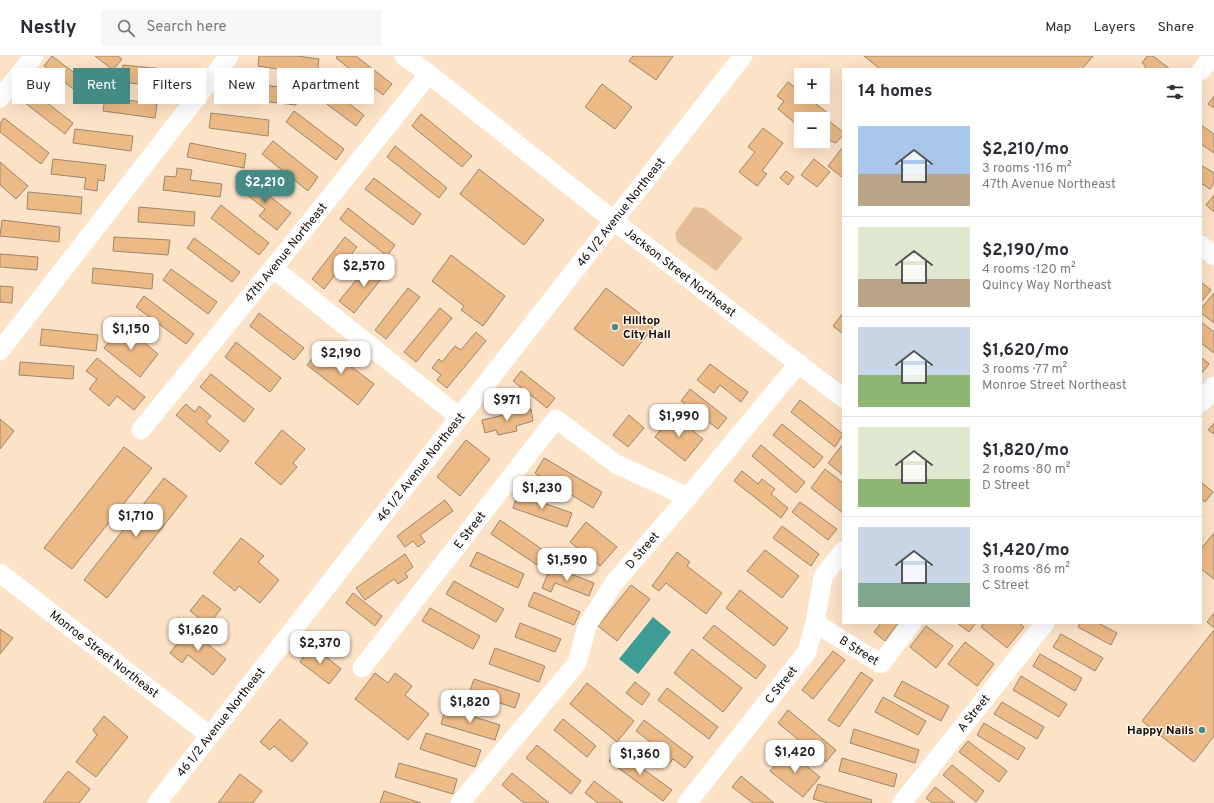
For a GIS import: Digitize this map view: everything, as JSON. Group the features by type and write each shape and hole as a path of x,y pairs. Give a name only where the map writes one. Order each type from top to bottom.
{"street":[{"path":"0,98 34,56"},
{"path":"0,351 229,56"},
{"name":"Jackson Street Northeast","path":"404,56 842,397"},
{"name":"46 1/2 Avenue Northeast","path":"157,803 743,56"},
{"path":"1202,70 1212,56"},
{"name":"47th Avenue Northeast","path":"141,430 429,74"},
{"path":"1202,246 1214,256"},
{"path":"273,268 459,417"},
{"name":"D Street","path":"460,803 577,663 587,626 614,583 688,497 799,363"},
{"path":"1202,402 1214,386"},
{"name":"E Street","path":"362,668 556,419 616,464 688,497"},
{"name":"C Street","path":"687,803 807,652 815,623 823,577 842,552"},
{"name":"Monroe Street Northeast","path":"0,573 209,735"},
{"name":"B Street","path":"815,623 881,664 911,624"},
{"name":"A Street","path":"902,803 1044,624"}],"shaded area":[{"path":"694,207 704,208 743,238 716,271 677,242 675,233"}],"water":[{"path":"653,617 671,632 638,674 619,659"}],"building":[{"path":"52,56 73,72 73,89 65,82 65,68 47,68 44,66"},
{"path":"95,56 118,56 122,59 115,68 110,68"},
{"path":"259,56 297,56 319,59 318,68 277,69 258,66"},
{"path":"337,56 356,56 371,68 349,68 336,58"},
{"path":"633,56 673,56 656,80 629,61"},
{"path":"864,56 1093,56 1083,68 879,68"},
{"path":"1147,56 1153,56 1169,68 1145,68 1146,66 1142,63"},
{"path":"123,65 153,68 138,68 138,84 130,83 130,68 123,68"},
{"path":"374,70 392,84 383,95 374,88"},
{"path":"788,82 794,87 794,104 816,104 826,112 794,112 794,122 778,109 784,101 777,96"},
{"path":"602,84 632,107 615,129 585,107"},
{"path":"269,86 277,87 277,103 269,102"},
{"path":"1214,96 1214,108 1208,104"},
{"path":"130,100 138,101 138,104 157,104 155,118 103,111 104,104 130,104"},
{"path":"26,104 49,104 73,123 65,134"},
{"path":"327,104 349,104 364,115 356,126"},
{"path":"294,111 344,149 336,160 286,122"},
{"path":"211,113 269,120 268,136 209,128"},
{"path":"421,114 472,156 462,167 412,126"},
{"path":"4,118 49,153 41,164 0,132 0,123"},
{"path":"830,122 842,131 842,136 836,143 830,141"},
{"path":"1202,126 1214,134 1214,153 1202,145"},
{"path":"763,128 783,143 762,171 767,174 757,186 739,172 755,152 748,147"},
{"path":"75,129 133,136 131,151 73,143"},
{"path":"273,141 318,177 308,191 262,154"},
{"path":"190,143 246,154 244,168 187,157"},
{"path":"395,146 447,188 439,198 387,157"},
{"path":"842,148 842,177 828,166"},
{"path":"53,159 106,165 104,181 98,180 97,191 84,189 86,178 51,174"},
{"path":"814,159 830,172 817,187 801,175"},
{"path":"0,162 28,186 16,199 0,185"},
{"path":"1202,166 1214,173 1214,183 1210,189 1202,184"},
{"path":"177,168 192,170 190,180 222,184 220,197 163,190 165,176 176,177"},
{"path":"479,169 544,220 524,245 460,194"},
{"path":"786,171 794,177 788,185 780,178"},
{"path":"244,176 291,213 277,230 259,216 265,209 236,186"},
{"path":"374,178 421,214 413,225 365,189"},
{"path":"28,192 82,197 81,214 27,209"},
{"path":"1214,195 1214,212 1206,205"},
{"path":"221,205 269,243 259,255 211,218"},
{"path":"139,207 195,212 194,226 138,222"},
{"path":"348,208 395,245 387,256 340,219"},
{"path":"2,220 60,227 59,242 0,236"},
{"path":"114,237 170,240 168,255 113,251"},
{"path":"345,237 357,247 324,289 312,279"},
{"path":"194,238 240,272 232,282 187,248"},
{"path":"0,254 38,257 37,270 0,267"},
{"path":"451,255 505,296 483,326 461,310 464,306 432,281"},
{"path":"380,260 390,268 354,313 339,301 357,279 362,283"},
{"path":"93,268 153,274 152,289 92,283"},
{"path":"171,269 217,302 208,314 163,280"},
{"path":"1202,283 1211,290 1202,301"},
{"path":"0,286 13,287 12,303 0,302"},
{"path":"408,288 420,297 386,339 375,330"},
{"name":"Hilltop City Hall","path":"606,288 655,325 623,366 574,329"},
{"path":"1214,293 1214,323 1202,314 1202,308"},
{"path":"144,296 194,334 186,344 136,307"},
{"path":"440,308 452,318 416,362 404,352"},
{"path":"259,313 304,348 294,360 250,326"},
{"path":"842,314 842,333 833,326"},
{"path":"1202,323 1214,332 1214,353 1202,344"},
{"path":"123,325 158,354 140,377 104,348"},
{"path":"42,329 98,335 96,351 40,345"},
{"path":"476,332 486,341 447,388 437,380 441,375 432,368 439,359 442,362 455,346 461,350"},
{"path":"236,342 281,378 270,392 225,357"},
{"path":"323,345 374,384 358,405 307,365"},
{"path":"97,358 145,397 134,410 117,396 109,406 89,389 97,379 86,371"},
{"path":"1202,358 1209,364 1202,373"},
{"path":"20,362 74,366 73,379 19,375"},
{"path":"710,364 748,392 741,402 720,385 714,393 697,380"},
{"path":"521,371 555,398 547,408 513,381"},
{"path":"211,374 254,409 244,422 200,387"},
{"path":"690,389 727,418 718,429 681,401"},
{"path":"800,400 842,433 835,447 791,412"},
{"path":"186,404 195,412 199,406 211,416 206,422 229,441 220,452 176,415"},
{"path":"531,409 533,421 516,426 517,431 498,435 496,430 485,433 482,420"},
{"path":"673,414 703,439 685,461 655,437"},
{"path":"629,415 644,428 628,447 613,435"},
{"path":"0,419 14,431 0,449"},
{"path":"1214,423 1214,434 1208,430"},
{"path":"782,424 823,457 814,468 773,435"},
{"path":"282,430 305,449 293,463 297,467 281,485 255,463"},
{"path":"466,440 490,459 460,496 437,477"},
{"path":"761,445 805,482 796,493 752,456"},
{"path":"842,445 842,474 828,463"},
{"path":"124,447 152,468 72,569 44,548"},
{"path":"544,458 602,492 593,508 535,473"},
{"path":"825,469 842,482 842,512 811,488"},
{"path":"742,471 758,484 762,479 775,489 771,494 788,508 781,518 734,481"},
{"path":"164,478 187,496 107,598 84,580"},
{"path":"1202,483 1213,492 1205,502 1202,500"},
{"path":"518,494 572,513 567,527 513,508"},
{"path":"445,500 453,511 420,535 425,542 418,547 413,541 405,547 397,536"},
{"path":"800,502 837,529 828,540 792,512"},
{"path":"500,520 546,552 537,565 491,534"},
{"path":"586,522 617,547 600,566 570,542"},
{"path":"782,526 819,554 811,566 773,538"},
{"path":"1214,533 1214,579 1202,570 1202,548"},
{"path":"241,538 264,556 258,562 279,580 260,603 239,586 235,591 213,573"},
{"path":"765,550 799,576 782,598 747,571"},
{"path":"477,552 524,574 518,588 470,566"},
{"path":"677,552 690,562 687,566 722,593 706,614 666,583 659,591 652,586"},
{"path":"405,554 413,567 405,573 408,577 398,584 394,579 365,600 356,588"},
{"path":"551,566 594,583 589,596 555,583 551,592 542,588"},
{"path":"454,581 504,609 496,622 446,594"},
{"path":"631,585 650,599 617,641 598,626"},
{"path":"740,590 788,628 774,646 726,608"},
{"path":"534,592 580,612 574,625 528,606"},
{"path":"353,593 382,616 375,626 346,603"},
{"path":"203,595 221,609 208,625 190,611"},
{"path":"430,608 480,636 473,649 422,621"},
{"path":"1214,613 1214,628 1207,622"},
{"path":"520,623 561,639 555,652 515,637"},
{"path":"880,624 897,624 885,641 874,632"},
{"path":"958,624 975,624 969,632"},
{"path":"983,624 1020,624 1024,627 1007,648 981,627"},
{"path":"1080,624 1100,624 1117,633 1111,645 1078,627"},
{"path":"714,625 766,666 756,679 703,638"},
{"path":"926,626 953,646 936,668 910,647"},
{"path":"0,629 13,638 0,654"},
{"path":"189,629 226,659 213,675 188,655 182,663 170,653"},
{"path":"1214,630 1214,736 1194,762 1142,721"},
{"path":"1061,634 1103,658 1095,671 1053,647"},
{"path":"965,642 994,664 977,686 948,664"},
{"path":"312,645 341,669 329,684 300,662"},
{"path":"495,648 545,666 539,682 489,664"},
{"path":"692,649 742,688 723,712 674,673"},
{"path":"833,651 845,660 813,699 802,690"},
{"path":"1040,654 1082,678 1075,691 1033,666"},
{"path":"861,672 873,680 839,727 828,720"},
{"path":"375,673 388,683 395,673 412,686 405,695 429,714 408,740 355,699"},
{"path":"1021,676 1067,704 1059,717 1013,690"},
{"path":"474,679 520,694 515,708 469,693"},
{"path":"902,681 949,706 941,721 894,696"},
{"path":"635,682 650,694 642,705 626,693"},
{"path":"587,683 634,721 617,742 570,704"},
{"path":"667,688 718,727 709,739 658,700"},
{"path":"883,697 926,721 918,735 875,712"},
{"path":"1002,702 1044,727 1037,739 994,714"},
{"path":"446,708 500,725 495,740 441,724"},
{"path":"788,710 836,750 826,762 778,723"},
{"path":"104,716 128,737 96,777 76,762 97,735 93,730"},
{"path":"280,719 308,743 292,762 274,746 270,750 260,742"},
{"path":"563,719 596,746 587,757 554,730"},
{"path":"644,720 693,757 685,768 673,759 667,766 660,760 665,753 636,731"},
{"path":"984,723 1025,748 1018,760 977,735"},
{"path":"854,729 919,750 915,763 850,743"},
{"path":"426,733 481,750 475,767 420,749"},
{"path":"968,741 1007,771 999,782 959,752"},
{"path":"537,745 581,781 571,794 526,758"},
{"path":"617,750 672,790 663,801 609,761"},
{"path":"787,750 820,777 803,797 770,771"},
{"path":"842,758 897,774 894,787 839,771"},
{"path":"399,763 457,779 453,794 395,777"},
{"path":"952,765 984,791 976,802 943,775"},
{"path":"68,771 90,789 79,803 43,803"},
{"path":"512,773 549,803 524,803 502,785"},
{"path":"240,774 262,791 253,803 218,803"},
{"path":"741,776 774,803 753,803 732,787"},
{"path":"594,781 623,803 598,803 585,793"},
{"path":"818,784 872,800 871,803 828,803 813,799"},
{"path":"935,787 955,803 932,803 926,798"},
{"path":"384,791 421,803 380,803"}],"place":[{"name":"Hilltop City Hall","path":"615,327"},
{"name":"Happy Nails","path":"1202,730"}]}
